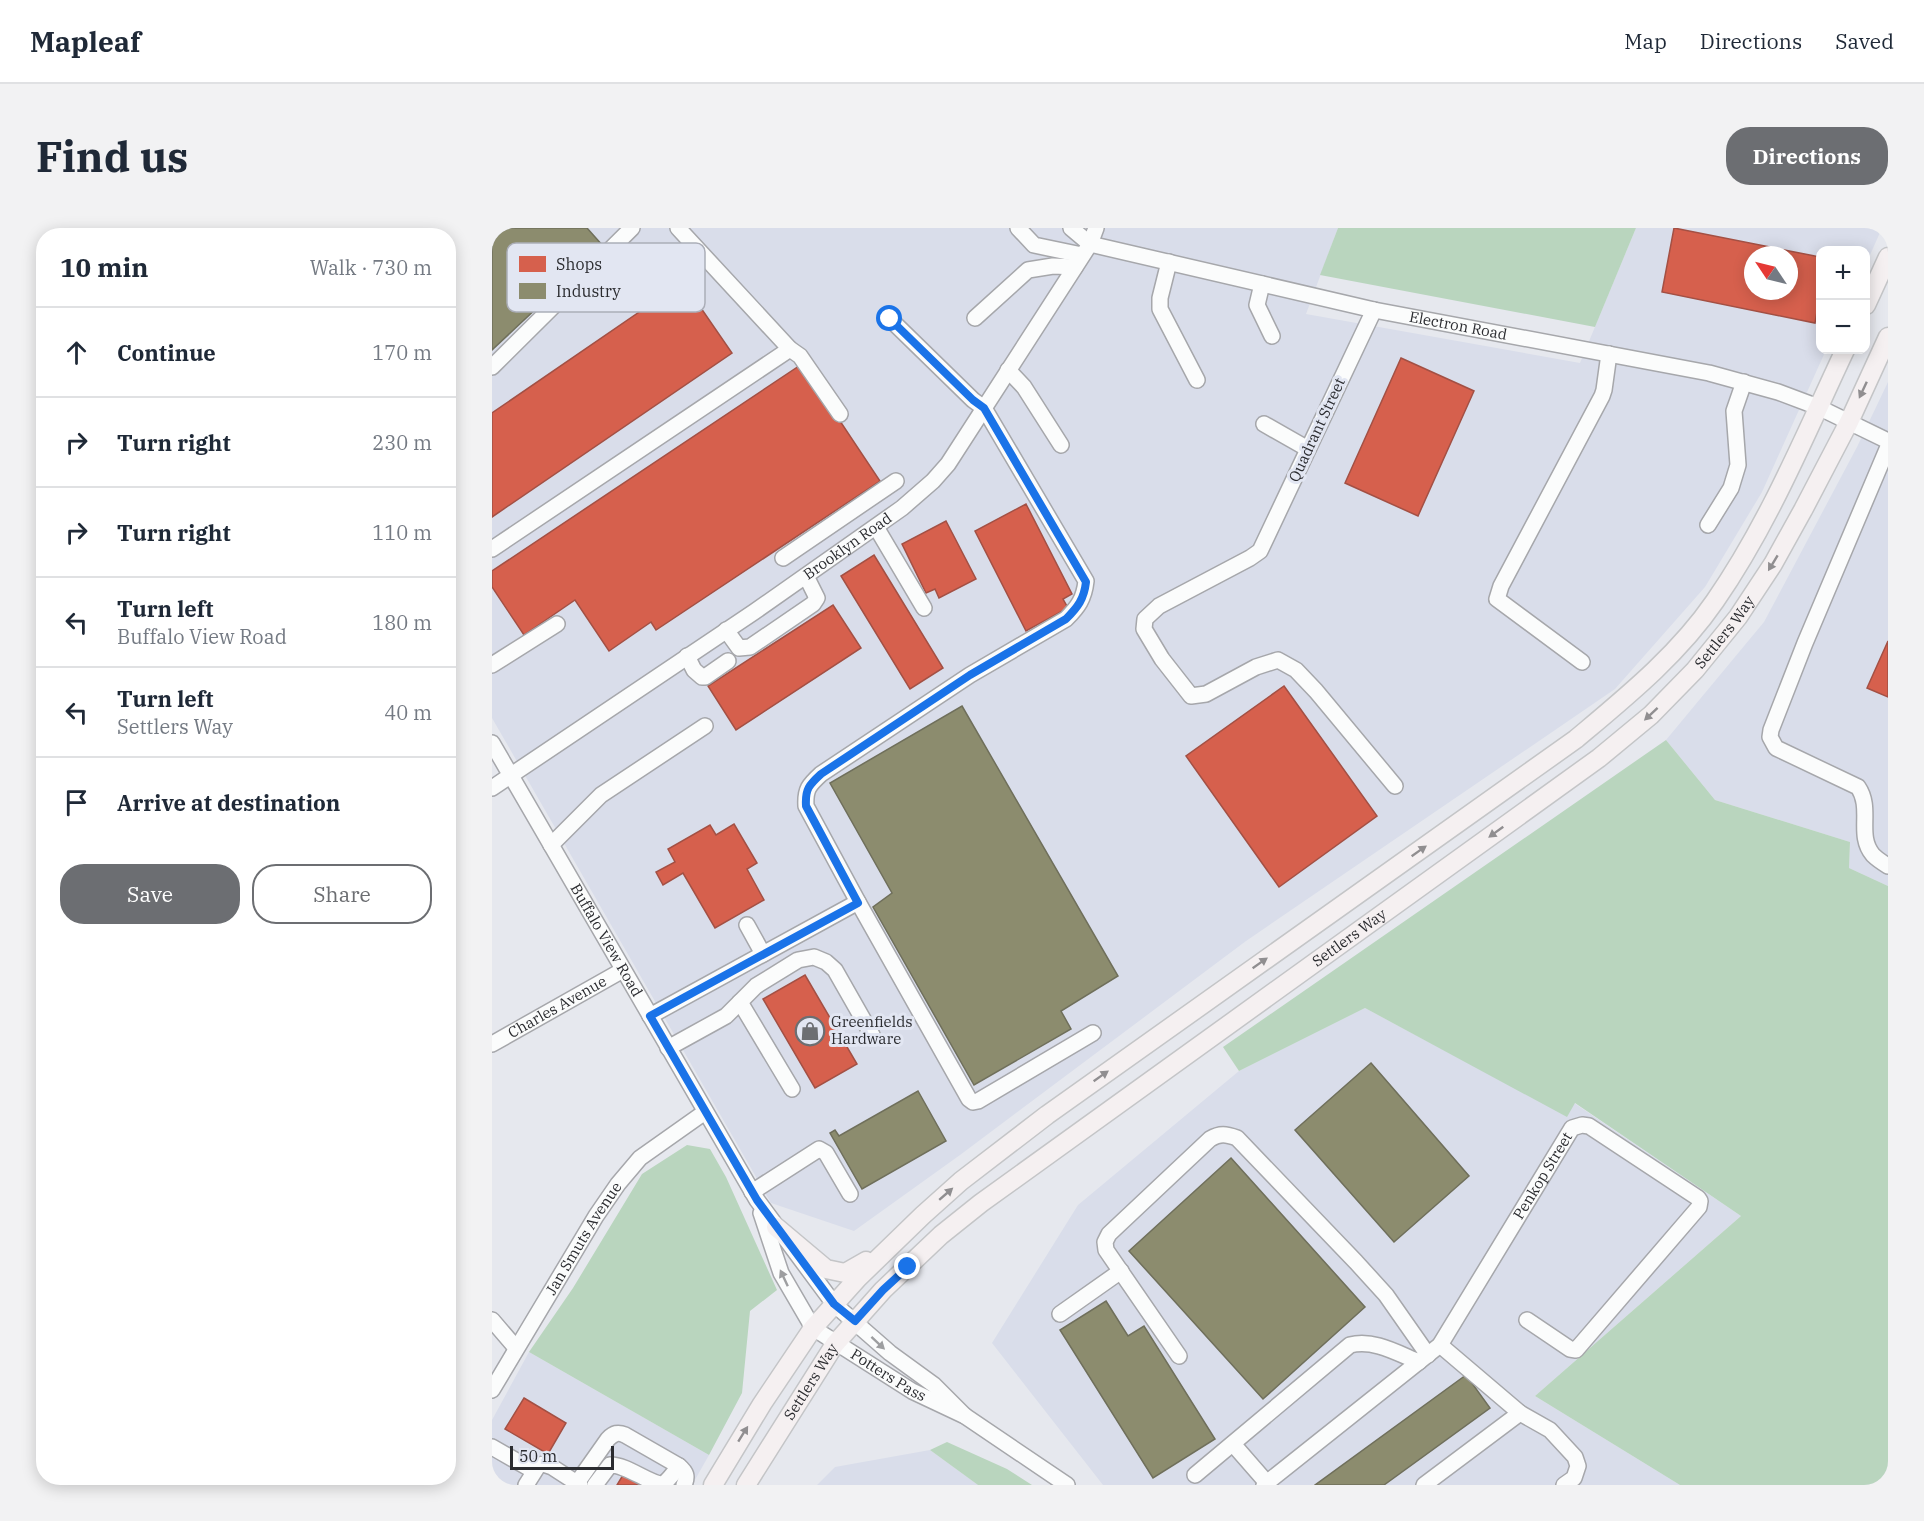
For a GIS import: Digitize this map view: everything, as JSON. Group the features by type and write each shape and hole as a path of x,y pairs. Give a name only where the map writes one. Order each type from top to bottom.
{"main road":[{"path":"1868,300 1888,257"},
{"name":"Settlers Way","path":"746,1485 835,1344 883,1290 941,1235 981,1203 1599,758 1651,715 1695,670 1744,608 1773,564 1849,422 1888,337"},
{"name":"Settlers Way","path":"713,1485 762,1404 813,1329 834,1304 960,1181 1047,1114 1576,739 1631,694 1673,653 1714,602 1745,555 1777,498 1843,354"},
{"path":"776,1227 826,1269 845,1273 862,1264 923,1215"}],"street":[{"path":"617,243 632,228"},
{"path":"678,228 692,243"},
{"path":"1018,228 1034,245 1082,255"},
{"name":"Electron Road","path":"1071,228 1082,255 1169,262 1374,310 1709,373 1778,392 1818,407 1888,441"},
{"name":"Brooklyn Road","path":"492,788 806,576 902,508 933,481 948,464 1082,255 1096,228"},
{"path":"975,318 1028,270 1053,266 1082,255"},
{"path":"705,257 790,349 800,356 840,414"},
{"path":"1169,262 1160,298 1160,309 1197,380"},
{"path":"1262,284 1257,305 1272,336"},
{"name":"Quadrant Street","path":"1374,310 1260,551 1159,606 1145,619 1144,629 1162,659 1191,696 1206,694 1256,667 1278,660 1296,670 1395,786"},
{"path":"492,368 548,312"},
{"path":"890,319 984,408 1086,582 1085,596 1066,619 970,675 821,774 805,794 806,806 858,903 973,1102 1093,1033"},
{"path":"492,549 790,349"},
{"path":"1582,662 1497,599 1501,586 1602,396 1609,354"},
{"path":"1008,370 1024,387 1061,444"},
{"path":"1708,525 1731,488 1738,465 1734,411 1744,382"},
{"path":"1264,424 1308,449"},
{"path":"1888,447 1805,643 1770,737 1776,748 1858,787 1866,805 1864,826 1867,842 1872,854 1888,866"},
{"path":"783,558 896,481"},
{"path":"876,526 924,608"},
{"path":"826,529 840,552"},
{"path":"726,630 739,648 750,647 813,604 817,594 806,576"},
{"path":"492,666 557,624"},
{"path":"687,656 694,670 702,677 728,661"},
{"path":"551,845 601,795 705,726"},
{"name":"Buffalo View Road","path":"492,743 755,1196 834,1304"},
{"path":"650,1016 858,903"},
{"path":"747,925 763,954"},
{"path":"668,1048 726,1016 756,986 789,965 798,960 813,957 826,962 835,970 872,1035"},
{"name":"Charles Avenue","path":"492,1044 622,970"},
{"path":"740,1002 792,1089"},
{"name":"Jan Smuts Avenue","path":"492,1390 596,1216 618,1184 640,1158 705,1112"},
{"name":"Penkop Street","path":"1265,1484 1440,1346 1572,1128 1582,1125 1589,1126 1698,1198 1699,1207 1576,1350 1570,1349 1527,1320"},
{"path":"1179,1356 1106,1250 1105,1242 1109,1234 1210,1139 1219,1134 1228,1134 1237,1138 1386,1295 1424,1359"},
{"path":"755,1196 819,1149 826,1153 850,1194"},
{"name":"Buffalo View Road","path":"755,1196 781,1273 813,1329"},
{"path":"1060,1314 1121,1271"},
{"name":"Potters Pass","path":"834,1304 890,1353 934,1385 965,1416"},
{"path":"492,1320 516,1348"},
{"name":"Potters Pass","path":"813,1329 912,1391 965,1416 1066,1485"},
{"path":"1196,1475 1350,1345 1361,1342 1374,1344 1424,1359"},
{"path":"1440,1346 1520,1413 1550,1430 1575,1457 1578,1466 1574,1478 1564,1485"},
{"path":"1424,1485 1520,1413"},
{"path":"492,1447 530,1478 538,1466 547,1464 578,1484 608,1439 619,1433 679,1466 687,1478 684,1485"},
{"path":"1233,1444 1265,1484"},
{"path":"595,1485 610,1465 617,1464 625,1467 657,1485 663,1484 679,1466"}],"shaded area":[{"path":"492,228 1338,228 1306,314 1580,363 1636,228 1882,228 1870,255 1870,246 1816,246 1816,354 1824,354 1762,492 1705,587 1615,689 1246,941 960,1155 854,1231 771,1203 492,718"},
{"path":"1888,382 1888,886 1849,868 1850,842 1715,800 1666,740 1764,622 1857,447"},
{"path":"1365,1008 1567,1116 1574,1103 1741,1216 1535,1396 1680,1485 1103,1485 992,1343 1078,1205 1239,1071"},
{"path":"529,1352 709,1455 692,1485 492,1485 492,1420"},
{"path":"930,1450 978,1485 817,1485 835,1467"}],"green space":[{"path":"1338,228 1636,228 1595,327 1320,275"},
{"path":"1666,740 1715,800 1850,842 1849,868 1888,886 1888,1485 1680,1485 1535,1396 1741,1216 1575,1103 1567,1117 1365,1008 1239,1071 1223,1047"},
{"path":"687,1145 710,1149 726,1177 777,1290 750,1311 742,1393 709,1455 529,1352 573,1288 642,1174"},
{"path":"947,1442 1007,1469 1032,1485 978,1485 930,1450"}],"building: Shops":[{"path":"1674,228 1765,246 1744,246 1744,300 1798,300 1798,253 1816,256 1815,323 1662,292"},
{"path":"639,312 704,312 732,353 492,517 492,413"},
{"path":"1401,358 1474,391 1418,516 1345,483"},
{"path":"802,364 880,481 656,630 651,622 609,651 575,600 524,635 492,587 492,571"},
{"path":"1026,504 1072,594 1063,599 1068,608 1026,631 975,531"},
{"path":"946,521 976,579 939,598 935,589 926,593 902,544"},
{"path":"874,555 943,668 910,689 841,576"},
{"path":"833,605 861,648 736,730 708,686"},
{"path":"1888,641 1888,697 1867,688"},
{"path":"1284,686 1377,816 1279,887 1186,756"},
{"path":"734,824 757,863 747,869 764,900 715,928 683,873 663,885 656,872 675,862 668,849 710,825 716,835"},
{"name":"Greenfields Hardware","path":"805,975 857,1064 815,1088 763,999"},
{"path":"524,1398 566,1423 548,1454 505,1429"},
{"path":"623,1475 640,1485 617,1485"}],"building: Industry":[{"path":"492,228 587,228 600,243 507,243 507,312 533,312 492,350"},
{"path":"962,706 1118,976 1061,1011 1071,1029 974,1085 873,907 892,893 830,783"},
{"path":"1371,1063 1469,1176 1394,1242 1295,1130"},
{"path":"918,1091 946,1141 862,1189 830,1133 835,1130 839,1136"},
{"path":"1231,1158 1365,1307 1263,1399 1129,1251"},
{"path":"1106,1301 1128,1336 1144,1326 1215,1439 1153,1478 1060,1330"},
{"path":"1466,1375 1490,1408 1384,1485 1315,1485"}],"place":[{"name":"Greenfields Hardware","path":"810,1031"}],"route":[{"path":"890,319 984,408 1086,582 1085,596 1066,619 970,675 821,774 811,784 805,794 806,806 858,903 650,1016 757,1200 834,1304 855,1321 908,1267"}]}
